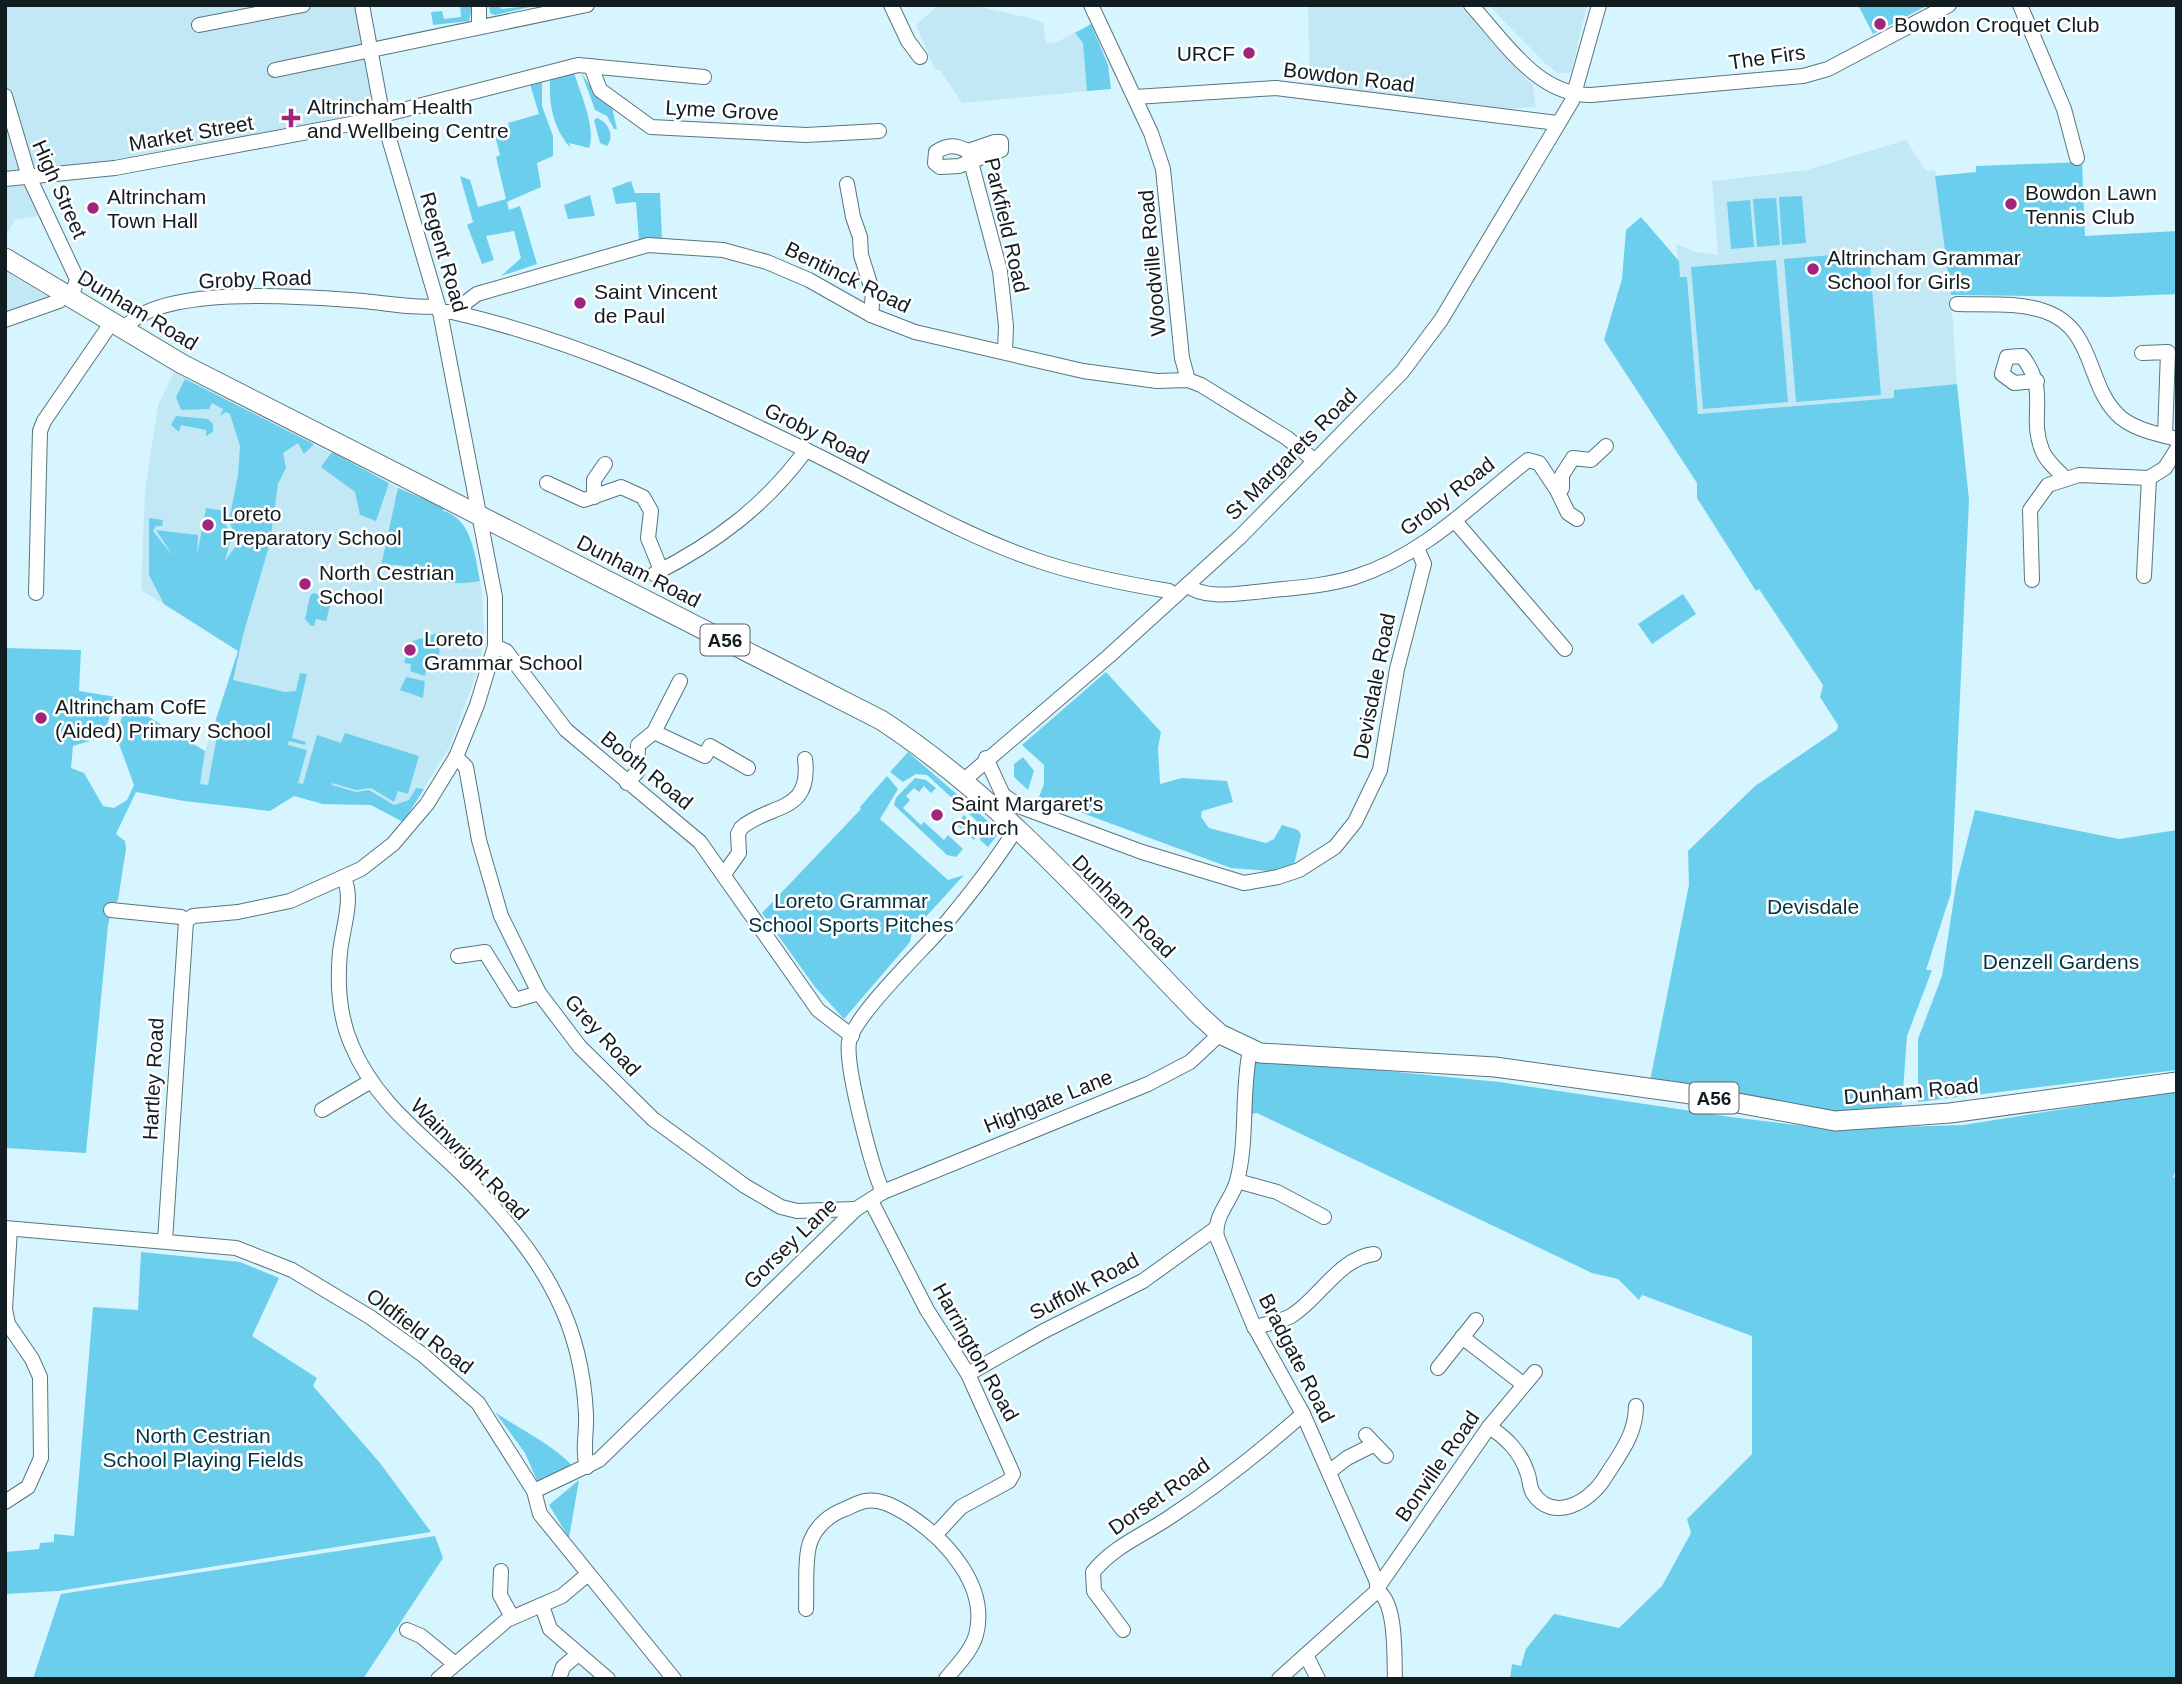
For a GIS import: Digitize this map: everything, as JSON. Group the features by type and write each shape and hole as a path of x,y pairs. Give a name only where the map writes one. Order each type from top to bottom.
{"highway":[{"name":"Dunham Road","path":"5,258 182,364 478,512 881,720 928,750 964,780 1220,1034 1250,1050 1315,1058 1495,1067 1684,1093 1835,1121 1950,1113 2177,1082"}],"street":[{"path":"199,25 303,5"},
{"name":"Regent Road","path":"362,5 383,116 439,309 478,512"},
{"path":"479,5 479,27"},
{"path":"275,70 479,27 546,8 587,5"},
{"path":"891,5 920,58"},
{"name":"Woodville Road","path":"1091,5 1135,97 1163,169 1182,358 1188,380"},
{"path":"1471,5 1544,82 1574,95"},
{"name":"St Margarets Road","path":"964,780 986,758 1109,656 1187,585 1402,372 1441,320 1574,95 1599,5"},
{"name":"The Firs","path":"1574,95 1803,76 1828,69 1949,5"},
{"path":"2020,5 2064,109 2077,158"},
{"name":"Market Street","path":"5,179 115,168 383,116 578,65 704,77"},
{"name":"Lyme Grove","path":"592,66 600,90 651,127 806,135 879,131"},
{"name":"Bowdon Road","path":"1135,97 1276,88 1557,123"},
{"name":"High Street","path":"5,96 8,123 29,177 77,279 77,287 69,294"},
{"name":"Parkfield Road","path":"969,157 1000,271 1006,326 1005,351"},
{"path":"847,184 860,237 861,255 873,293 871,315"},
{"name":"Bentinck Road","path":"462,314 465,303 477,294 648,245 723,250 767,262 809,280 871,315 915,332 1005,351 1083,372 1157,381 1188,380"},
{"path":"5,320 59,301 69,294"},
{"name":"Groby Road","path":"36,593 40,431 44,421 118,326 154,309 227,297 299,296 439,309 536,332 632,367 987,541 1045,563 1169,591 1174,596"},
{"path":"1957,304 2043,311 2062,321 2088,353 2104,396 2116,414 2129,424 2171,437 2168,352 2142,353"},
{"path":"1188,380 1201,385 1287,438 1315,461"},
{"path":"2037,381 2041,449 2066,479"},
{"path":"1577,519 1569,513 1557,490 1562,488 1562,475 1573,458 1591,460 1606,446"},
{"path":"2032,580 2030,510 2049,485 2079,475 2149,478 2165,468 2177,449"},
{"path":"547,482 581,500 621,487 635,491 647,500 651,511 648,538 658,572 716,541 743,519 790,471 806,450"},
{"name":"Groby Road","path":"1187,585 1202,593 1299,587 1356,576 1417,548 1455,521 1528,460 1539,463 1557,490"},
{"path":"594,497 594,480 605,464"},
{"path":"2144,576 2149,478"},
{"path":"111,910 181,917 186,921 193,916 238,912 290,901 344,879 376,858 412,824 456,757 477,705 495,646 495,597 478,512"},
{"path":"1455,521 1565,649"},
{"name":"Devisdale Road","path":"986,758 998,787 1013,802 1142,852 1244,883 1278,877 1298,870 1335,847 1355,822 1380,770 1397,669 1424,564 1417,548"},
{"name":"Booth Road","path":"495,646 506,651 566,730 700,842 818,1010 852,1036"},
{"path":"627,783 637,772 638,745 654,732 680,681"},
{"path":"654,732 705,755 710,746 748,768"},
{"name":"Grey Road","path":"456,757 466,766 479,840 501,916 539,993 580,1047 653,1119 711,1164 781,1207 809,1212 856,1209"},
{"path":"724,873 739,853 738,834 741,828 786,807 799,795 805,779 805,759"},
{"path":"877,1197 852,1066 852,1036 866,1013 946,923 1016,829"},
{"name":"Wainwright Road","path":"344,879 347,901 340,954 340,1000 343,1024 352,1047 371,1082 412,1130 462,1175 503,1219 543,1273 568,1321 583,1369 587,1467"},
{"name":"Hartley Road","path":"165,1241 186,921"},
{"path":"458,956 485,952 515,1000 539,993"},
{"name":"Highgate Lane","path":"877,1197 1148,1084 1190,1062 1220,1034"},
{"path":"1216,1229 1237,1181 1250,1050"},
{"path":"322,1110 371,1082"},
{"path":"1237,1181 1277,1192 1324,1217"},
{"name":"Gorsey Lane","path":"534,1491 587,1467 625,1435 856,1209 877,1197"},
{"name":"Harrington Road","path":"877,1197 927,1310 968,1374 1009,1461 1013,1477 961,1507 936,1534"},
{"path":"5,1502 28,1487 41,1458 40,1377 32,1359 6,1325 8,1228"},
{"name":"Oldfield Road","path":"8,1228 165,1241 252,1252 302,1276 370,1317 424,1354 478,1403 534,1491 540,1514 674,1679"},
{"name":"Bradgate Road","path":"1216,1229 1254,1327 1303,1414 1377,1589 1387,1600 1392,1622 1395,1679"},
{"name":"Suffolk Road","path":"968,1374 1042,1332 1143,1281 1216,1229"},
{"path":"1254,1327 1292,1315 1344,1268 1368,1251"},
{"path":"1438,1368 1476,1320"},
{"path":"1462,1337 1523,1384"},
{"name":"Bonville Road","path":"1279,1679 1377,1589 1489,1427 1535,1372"},
{"path":"1489,1427 1505,1438 1520,1458 1528,1496 1560,1507 1570,1507 1586,1500 1599,1486 1634,1432 1636,1406"},
{"name":"Dorset Road","path":"1123,1630 1094,1591 1093,1572 1130,1539 1166,1520 1303,1414"},
{"path":"1329,1472 1370,1440 1386,1456"},
{"path":"805,1611 810,1541 821,1524 835,1512 866,1500 883,1502 936,1534 970,1581 977,1615 977,1633 971,1647 946,1679"},
{"path":"501,1570 500,1595 512,1617"},
{"path":"438,1679 512,1617 562,1596 588,1574"},
{"path":"542,1606 550,1629 577,1655 596,1665 608,1679"},
{"path":"407,1630 421,1636 455,1664"},
{"path":"559,1679 563,1667 577,1655"},
{"path":"1306,1655 1318,1679"}],"shaded area":[{"path":"5,5 356,5 374,109 368,116 219,144 37,172 24,185 38,216 15,220 5,236"},
{"path":"938,5 972,5 1033,19 1043,23 1046,43 1057,42 1091,24 1108,65 1111,89 962,103 940,70 935,70 916,25"},
{"path":"1308,5 1459,5 1533,86 1536,107 1509,109 1310,86"},
{"path":"1488,5 1587,5 1571,73 1558,73 1546,64"},
{"name":"Altrincham Grammar School for Girls","path":"1906,140 1926,171 1935,170 1951,295 1957,384 1895,390 1895,398 1698,414 1687,277 1680,277 1676,244 1696,252 1718,255 1712,181 1807,170"},
{"path":"5,271 50,298 5,314"},
{"path":"174,372 398,488 443,507 466,528 482,590 484,635 480,664 450,746 403,822 371,805 323,804 294,796 252,795 199,784 205,751 238,651 141,590 145,491 158,405"}],"green space":[{"path":"460,5 473,5 469,21 433,25 431,12 442,11 444,19 461,17"},
{"path":"489,5 500,5 501,9 538,5 495,15 490,13"},
{"name":"Bowdon Croquet Club","path":"1858,5 1928,5 1873,34"},
{"path":"1091,24 1108,65 1111,89 1087,91 1083,43 1075,33"},
{"path":"574,73 591,132 589,148 569,143 571,148 556,125 551,107 550,80"},
{"path":"582,74 598,97 611,103 617,129 614,129 607,116 595,110"},
{"path":"542,82 542,106 553,136 553,156 537,163 541,187 507,202 509,210 520,206 537,264 501,276 521,258 514,231 486,236 494,260 482,264 467,225 473,222 460,176 470,180 478,207 506,199 496,157 500,155 494,132 509,128 508,123 539,114 530,84"},
{"path":"597,118 609,130 607,146 600,143 594,120"},
{"name":"Bowdon Lawn Tennis Club","path":"2082,162 2085,236 2177,231 2177,294 2109,297 1951,295 1935,176 1976,172 1976,166"},
{"path":"631,181 635,193 660,193 662,239 639,240 636,202 616,204 612,188"},
{"path":"590,195 595,216 568,219 564,205"},
{"path":"1802,196 1806,243 1782,245 1779,197"},
{"path":"1776,198 1780,245 1757,247 1753,199"},
{"path":"1750,200 1754,247 1731,249 1727,202"},
{"name":"Devisdale","path":"1641,217 1679,261 1680,277 1687,277 1698,414 1894,398 1894,390 1957,384 1969,500 1951,893 1926,970 1932,970 1907,1036 1902,1105 1831,1114 1650,1081 1689,885 1688,851 1755,786 1837,730 1838,725 1820,697 1823,685 1759,589 1756,591 1697,498 1697,483 1604,340 1622,279 1626,230"},
{"path":"1869,252 1881,395 1796,402 1784,259"},
{"path":"1776,260 1788,402 1703,409 1691,267"},
{"path":"185,379 314,444 304,454 298,443 283,453 286,468 278,484 270,543 233,680 285,692 296,691 300,673 307,674 292,738 306,742 305,745 289,741 288,745 307,750 298,783 303,784 317,735 341,743 345,733 419,756 408,794 398,791 394,802 371,788 356,790 332,785 356,792 369,790 394,805 409,800 416,788 424,789 403,822 371,805 323,804 294,796 270,811 184,801 136,792 116,834 125,841 126,849 118,900 111,910 108,926 86,1153 5,1148 5,648 81,650 79,691 116,697 103,737 73,746 71,768 84,773 103,806 114,808 127,800 134,785 116,736 126,703 205,751 200,784 208,785 217,736 224,732 213,729 238,651 164,604 149,575 149,518 163,520 162,526 156,526 153,531 173,556 156,530 198,535 197,555 206,508 225,511 225,524 232,534 225,561 238,543 229,521 238,475 240,446 230,414 226,412 220,416 223,409 212,403 209,409 181,410 176,397"},
{"path":"176,416 208,419 213,424 213,432 206,436 206,430 181,425 179,432 171,425"},
{"path":"332,452 389,483 376,521 360,515 355,492 321,467"},
{"path":"398,488 443,507 443,511 460,521 474,550 480,581 450,583 405,566 381,566"},
{"path":"313,593 327,597 331,602 326,621 316,619 314,626 311,626 305,619"},
{"path":"1683,594 1696,614 1652,644 1638,624"},
{"path":"441,632 439,656 427,664 425,676 410,671 411,664 404,663 410,642"},
{"path":"1106,672 1161,732 1158,748 1160,784 1182,778 1227,781 1233,802 1202,811 1201,817 1209,828 1266,843 1274,839 1282,825 1298,830 1301,835 1294,865 1269,871 1231,868 1039,797 1044,784 1044,765 1022,745"},
{"path":"406,677 425,681 423,698 400,690"},
{"path":"908,752 996,828 999,833 988,847 980,840 982,831 978,822 927,775 916,774 903,782 890,772"},
{"path":"1023,757 1034,771 1028,790 1014,777 1014,764"},
{"name":"Loreto Grammar School Sports Pitches","path":"887,776 898,789 880,819 948,880 964,875 912,932 910,942 844,1019 815,987 762,913 861,809"},
{"path":"915,778 926,780 936,788 931,793 924,786 919,792 914,788 906,796 910,800 903,808 921,825 924,822 944,840 948,835 963,849 956,857 947,855 894,805 896,798"},
{"name":"Denzell Gardens","path":"1975,810 2119,839 2177,830 2177,1070 1918,1102 1918,1039 1942,976 1956,885"},
{"path":"964,815 976,829 974,840 957,825"},
{"path":"1255,1058 1499,1082 1829,1129 1963,1125 2177,1091 2177,1168 2173,1177 2177,1179 2177,1679 1510,1679 1512,1664 1521,1666 1526,1649 1554,1614 1619,1628 1662,1586 1691,1533 1687,1519 1752,1454 1752,1336 1642,1295 1639,1300 1618,1279 1592,1273 1257,1113 1251,1114"},
{"name":"North Cestrian School Playing Fields","path":"141,1252 240,1262 279,1278 252,1336 317,1378 313,1386 380,1463 431,1532 58,1591 5,1594 5,1552 39,1549 40,1543 54,1542 54,1534 74,1536 93,1307 138,1310"},
{"path":"495,1412 548,1446 574,1468 542,1492 525,1453"},
{"path":"579,1480 569,1538 549,1505"},
{"path":"435,1536 443,1558 363,1679 33,1679 61,1594"}],"place":[{"name":"Bowdon Croquet Club","path":"1880,24"},
{"name":"URCF","path":"1249,53"},
{"name":"Altrincham Health and Wellbeing Centre","path":"291,118"},
{"name":"Bowdon Lawn Tennis Club","path":"2011,204"},
{"name":"Altrincham Town Hall","path":"93,208"},
{"name":"Altrincham Grammar School for Girls","path":"1813,269"},
{"name":"Saint Vincent de Paul","path":"580,303"},
{"name":"Loreto Preparatory School","path":"208,525"},
{"name":"North Cestrian School","path":"305,584"},
{"name":"Loreto Grammar School","path":"410,650"},
{"name":"Altrincham CofE (Aided) Primary School","path":"41,718"},
{"name":"Saint Margaret's Church","path":"937,815"}]}
